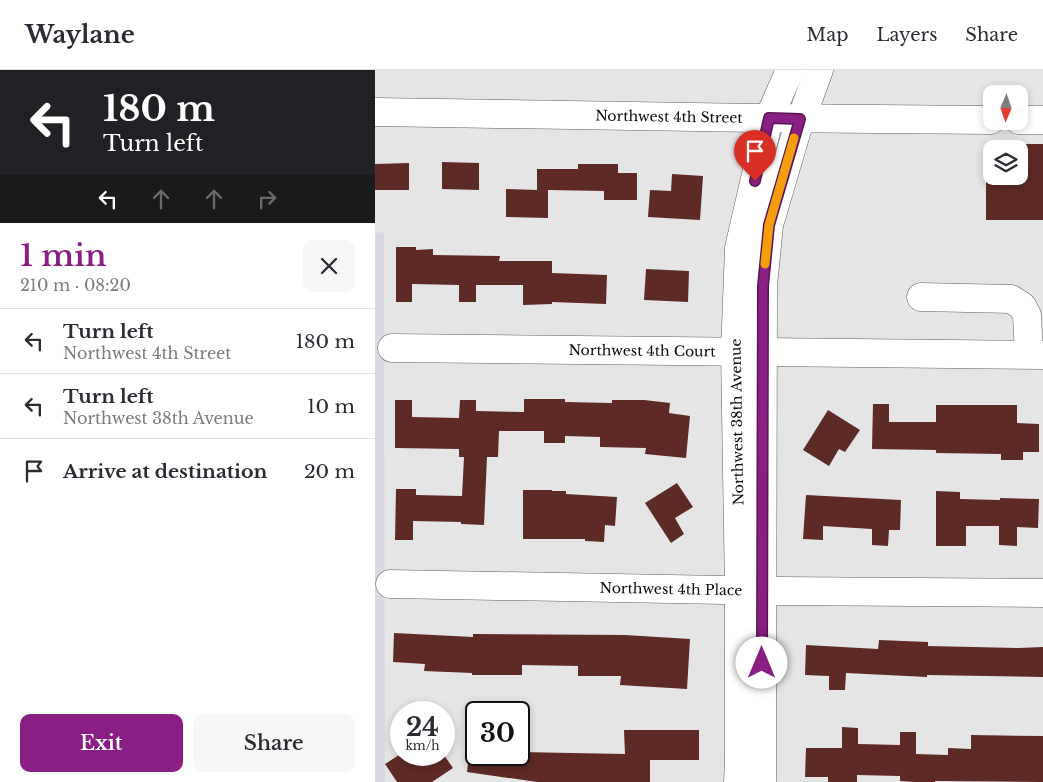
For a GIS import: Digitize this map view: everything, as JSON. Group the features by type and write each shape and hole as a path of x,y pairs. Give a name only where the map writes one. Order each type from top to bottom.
{"street":[{"name":"Northwest 38th Avenue","path":"762,782 735,352 739,248 769,118 790,70"},
{"name":"Northwest 38th Avenue","path":"738,782 751,590 763,352 763,286 769,225 800,119 819,70"},
{"name":"Northwest 4th Street","path":"375,112 983,120"},
{"path":"1028,120 1043,120"},
{"path":"921,297 1011,299 1022,306 1027,315 1036,354"},
{"name":"Northwest 4th Court","path":"392,348 1036,354"},
{"name":"Northwest 4th Place","path":"390,584 1043,593"}],"shaded area":[{"path":"375,232 384,233 385,782 375,782"}],"building":[{"path":"1028,144 1043,144 1043,220 986,220 986,185 1028,185"},
{"path":"442,162 479,163 479,190 442,189"},
{"path":"409,163 409,190 375,190 375,164"},
{"path":"578,164 618,164 618,173 637,173 637,200 604,200 604,191 548,190 548,218 506,217 506,189 537,190 537,169 578,169"},
{"path":"672,174 703,176 700,220 648,217 650,190 671,191"},
{"path":"396,247 416,247 416,250 433,249 433,255 500,256 499,261 552,261 552,273 607,275 606,304 552,302 552,304 523,305 523,285 476,285 476,302 459,302 459,285 412,284 412,302 396,302"},
{"path":"646,269 689,271 688,302 644,300"},
{"path":"524,399 565,399 565,402 612,403 612,400 644,400 670,403 669,413 690,416 686,458 645,454 646,448 600,447 600,437 565,436 565,443 544,443 544,431 499,431 498,457 487,457 484,525 461,524 461,522 413,521 413,540 395,540 396,489 416,489 416,495 462,496 464,457 459,457 459,449 395,448 395,400 412,400 412,417 459,418 460,400 476,400 476,411 524,412"},
{"path":"873,404 889,404 889,422 936,422 936,405 1017,405 1017,423 1039,424 1039,452 1023,452 1023,460 1001,460 1001,454 936,453 936,450 872,449"},
{"path":"828,410 860,430 845,452 839,449 829,466 803,450"},
{"path":"677,483 693,507 675,518 684,534 671,543 645,503"},
{"path":"523,490 566,491 566,494 617,497 615,526 605,525 604,542 585,541 585,539 523,539"},
{"path":"936,491 960,492 960,499 1039,499 1038,528 1017,527 1017,546 999,545 999,526 966,526 966,546 936,546"},
{"path":"806,495 901,500 900,530 889,530 888,546 872,545 872,529 823,526 823,540 803,539"},
{"path":"394,633 473,637 473,634 625,635 690,639 687,689 620,685 621,676 578,676 578,666 522,665 522,675 472,675 472,673 424,671 425,664 393,662"},
{"path":"879,640 928,642 928,646 1043,647 1043,677 927,675 927,677 846,673 845,690 829,690 829,676 805,675 806,645 878,649"},
{"path":"842,727 858,728 858,744 900,745 900,732 916,732 916,754 948,755 948,748 971,749 971,735 1043,736 1043,782 914,782 900,781 900,776 857,775 857,782 828,782 828,777 805,777 806,748 842,748"},
{"path":"624,730 699,730 699,760 650,760 650,782 537,782 467,772 468,766 530,766 530,752 625,754"},
{"path":"390,761 390,766 452,766 453,768 432,782 397,782 385,764"}],"slow traffic":[{"path":"765,264 769,225 794,138"}],"route":[{"path":"755,181 769,118 800,119 769,225 763,286 762,663"}]}
